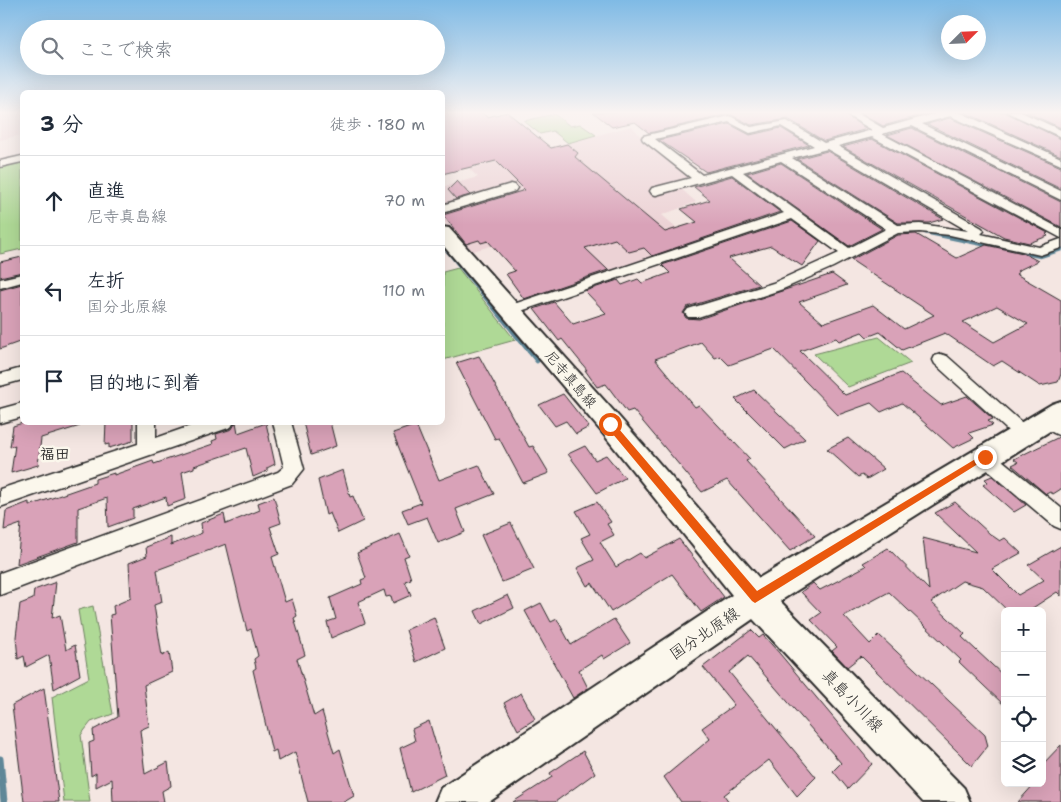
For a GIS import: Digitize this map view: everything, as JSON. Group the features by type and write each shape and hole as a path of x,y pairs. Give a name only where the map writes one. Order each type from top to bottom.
{"street":[{"path":"662,149 700,179"},
{"path":"656,191 812,149"},
{"path":"831,149 994,241"},
{"path":"908,149 1061,234"},
{"path":"967,149 1061,196"},
{"path":"1033,149 1061,162"},
{"path":"782,157 894,229"},
{"path":"0,164 20,159"},
{"path":"733,170 848,252"},
{"path":"445,208 511,188"},
{"path":"510,310 794,214"},
{"path":"693,313 778,286 828,264 894,229 920,228 950,231 1040,251 1061,243"},
{"name":"尼寺真島線","path":"445,235 610,424 755,598"},
{"path":"0,284 20,279"},
{"path":"941,360 1048,423"},
{"path":"0,380 20,375"},
{"path":"0,416 20,411"},
{"name":"国分北原線","path":"455,802 755,598 985,457 1048,423"},
{"path":"147,425 147,448"},
{"path":"0,498 216,425"},
{"path":"0,584 285,478 294,469 283,425"},
{"path":"985,457 1061,520"},
{"name":"真島小川線","path":"755,598 950,802"}],"shaded area":[{"path":"543,149 656,149 697,181 679,187 696,202 662,215 693,242 682,248 573,285 528,235 470,252 445,222 445,186 478,177 469,169"}],"green space":[{"path":"20,161 20,249 0,254 0,166"},
{"path":"458,268 515,340 445,359 445,271"},
{"path":"879,337 911,363 848,387 814,354"},
{"path":"93,606 113,714 91,722 81,735 90,802 64,802 52,697 89,678 78,610"}],"building":[{"path":"445,149 574,149 578,153 575,157 665,232 697,222 681,209 710,200 694,187 732,176 780,212 652,256 644,248 629,252 615,239 585,248 608,270 524,299 506,274 515,271 488,241 481,243 479,240 466,244 445,218 445,214 525,190 496,161 445,173"},
{"path":"673,149 792,149 706,172"},
{"path":"847,149 892,149 1048,233 1046,234 1048,236 1029,243 1004,237"},
{"path":"914,149 955,149 1061,202 1061,227"},
{"path":"979,149 1021,149 1061,167 1061,189"},
{"path":"1047,149 1061,149 1061,156"},
{"path":"827,151 943,219 929,223 898,223 797,159"},
{"path":"781,163 882,229 849,246 747,173"},
{"path":"457,181 470,195 456,199 448,190"},
{"path":"792,221 820,241 802,266 771,246 729,258 759,285 687,307 683,313 686,318 699,319 832,274 847,285 799,302 823,323 873,305 904,329 934,315 851,260 898,235 916,234 957,258 986,245 1023,253 1038,261 1017,271 1019,272 1016,274 1061,300 1061,374 1058,382 1040,386 1002,361 993,366 945,333 902,350 880,332 867,337 862,332 839,341 836,338 800,351 845,395 901,373 941,405 967,396 993,419 988,421 993,425 969,433 974,438 953,448 902,403 881,412 871,403 838,415 774,349 729,365 720,356 715,358 701,342 655,359 695,407 699,405 750,459 746,461 815,536 790,551 727,480 702,492 633,410 627,412 606,384 597,387 585,370 587,370 562,339 559,341 534,309 554,302 573,324 606,313 585,291 618,280 622,285 638,279 642,283 670,273 662,265","holes":["997,306 1028,324 994,342 963,322"]},
{"path":"20,257 20,272 0,277 0,262"},
{"path":"20,285 20,342 0,349 0,290"},
{"path":"479,356 529,447 533,446 549,473 523,483 499,438 495,439 456,363"},
{"path":"754,390 805,439 785,449 735,399"},
{"path":"563,394 589,427 576,434 566,421 555,426 539,405"},
{"path":"20,424 80,425 41,438 38,465 11,473 15,445 10,447 13,426"},
{"path":"106,425 133,425 133,441 109,448 109,444 105,445"},
{"path":"237,425 238,433 260,425 266,425 275,464 267,468 267,471 253,477 246,448 194,466 194,468 182,472 186,499 167,506 166,497 133,509 133,518 108,527 107,498 78,508 78,542 17,564 21,524 4,530 6,511 29,502 29,506 95,483 95,479 114,473 114,475 153,461 154,464 213,444 212,441 217,439 216,434 232,429"},
{"path":"304,425 331,425 336,446 311,455"},
{"path":"416,425 439,480 479,465 494,494 456,509 465,532 438,543 427,517 408,524 402,510 421,503 393,433"},
{"path":"1059,437 1061,438 1061,489 1053,494 1050,492 1046,494 1012,465 1018,462 1014,459"},
{"path":"848,438 884,469 867,479 862,475 858,477 827,449"},
{"path":"585,446 595,460 606,455 625,478 597,493 568,454"},
{"path":"343,470 350,497 353,496 363,521 338,533 330,513 326,515 318,480"},
{"path":"992,476 1026,505 1014,512 983,485 988,482 985,479"},
{"path":"274,497 281,523 270,527 279,554 272,557 285,602 292,599 297,616 294,618 305,655 297,659 314,716 322,711 334,753 340,749 354,796 344,802 308,802 295,752 278,761 276,750 272,752 253,670 256,668 254,659 258,656 251,629 247,631 226,544 157,570 162,602 154,605 162,656 169,652 172,672 144,685 149,726 140,730 145,774 168,762 171,786 162,791 164,802 113,802 112,779 96,787 96,773 91,776 89,743 94,741 93,730 118,717 110,615 114,614 113,606 131,598 129,563 147,556 146,547 171,537 171,545 202,533 201,523 224,514 226,524 260,510 258,503"},
{"path":"597,502 611,522 607,524 614,535 600,542 616,567 640,553 644,558 679,539 724,597 701,612 672,574 611,612 592,583 587,586 577,568 594,560 581,538 590,534 576,511"},
{"path":"955,502 990,534 1000,541 1005,538 1021,553 992,569 1018,595 1044,580 1028,565 1061,546 1061,596 1057,592 1034,607 1004,607 983,587 962,581 931,602 965,634 962,637 1001,673 1001,702 959,662 961,660 889,592 844,616 870,644 879,635 985,735 988,746 972,766 861,656 847,667 832,651 837,647 811,620 821,613 801,592 813,583 820,590 866,566 863,563 888,548 929,590 923,538 976,552 935,513"},
{"path":"511,523 534,569 502,582 481,535"},
{"path":"400,534 409,555 404,557 411,579 405,581 411,595 393,603 391,596 386,597 384,590 358,602 365,623 331,638 327,622 336,619 330,598 362,584 361,580 366,578 357,553"},
{"path":"56,582 52,618 60,615 66,650 75,645 80,675 54,689 49,655 26,667 24,656 18,659 16,637 20,604 33,599 34,590"},
{"path":"508,595 514,608 481,624 475,611"},
{"path":"541,603 551,622 557,619 571,645 614,619 630,643 604,659 602,655 579,670 588,688 573,698 525,611"},
{"path":"434,617 445,648 416,662 406,630"},
{"path":"751,630 759,638 763,635 872,764 848,789 833,771 841,763 748,656 729,672 816,777 797,796 769,760 724,795 729,802 681,802 664,777 710,739 702,728 734,705 703,667"},
{"path":"44,688 59,802 24,802 12,705"},
{"path":"521,693 535,719 518,730 504,703"},
{"path":"429,721 445,775 411,792 400,748 415,741 412,729"},
{"path":"1061,745 1061,802 1018,802 1031,787 1046,787 1046,761"},
{"path":"583,751 595,773 555,802 513,802 552,777 550,773"}],"waterway":[{"path":"925,232 1040,256 1061,249"},
{"path":"445,247 537,361"},
{"path":"0,759 4,802"}],"district":[{"name":"福田","path":"55,454"}],"route":[{"path":"610,424 755,598 985,457"}]}
